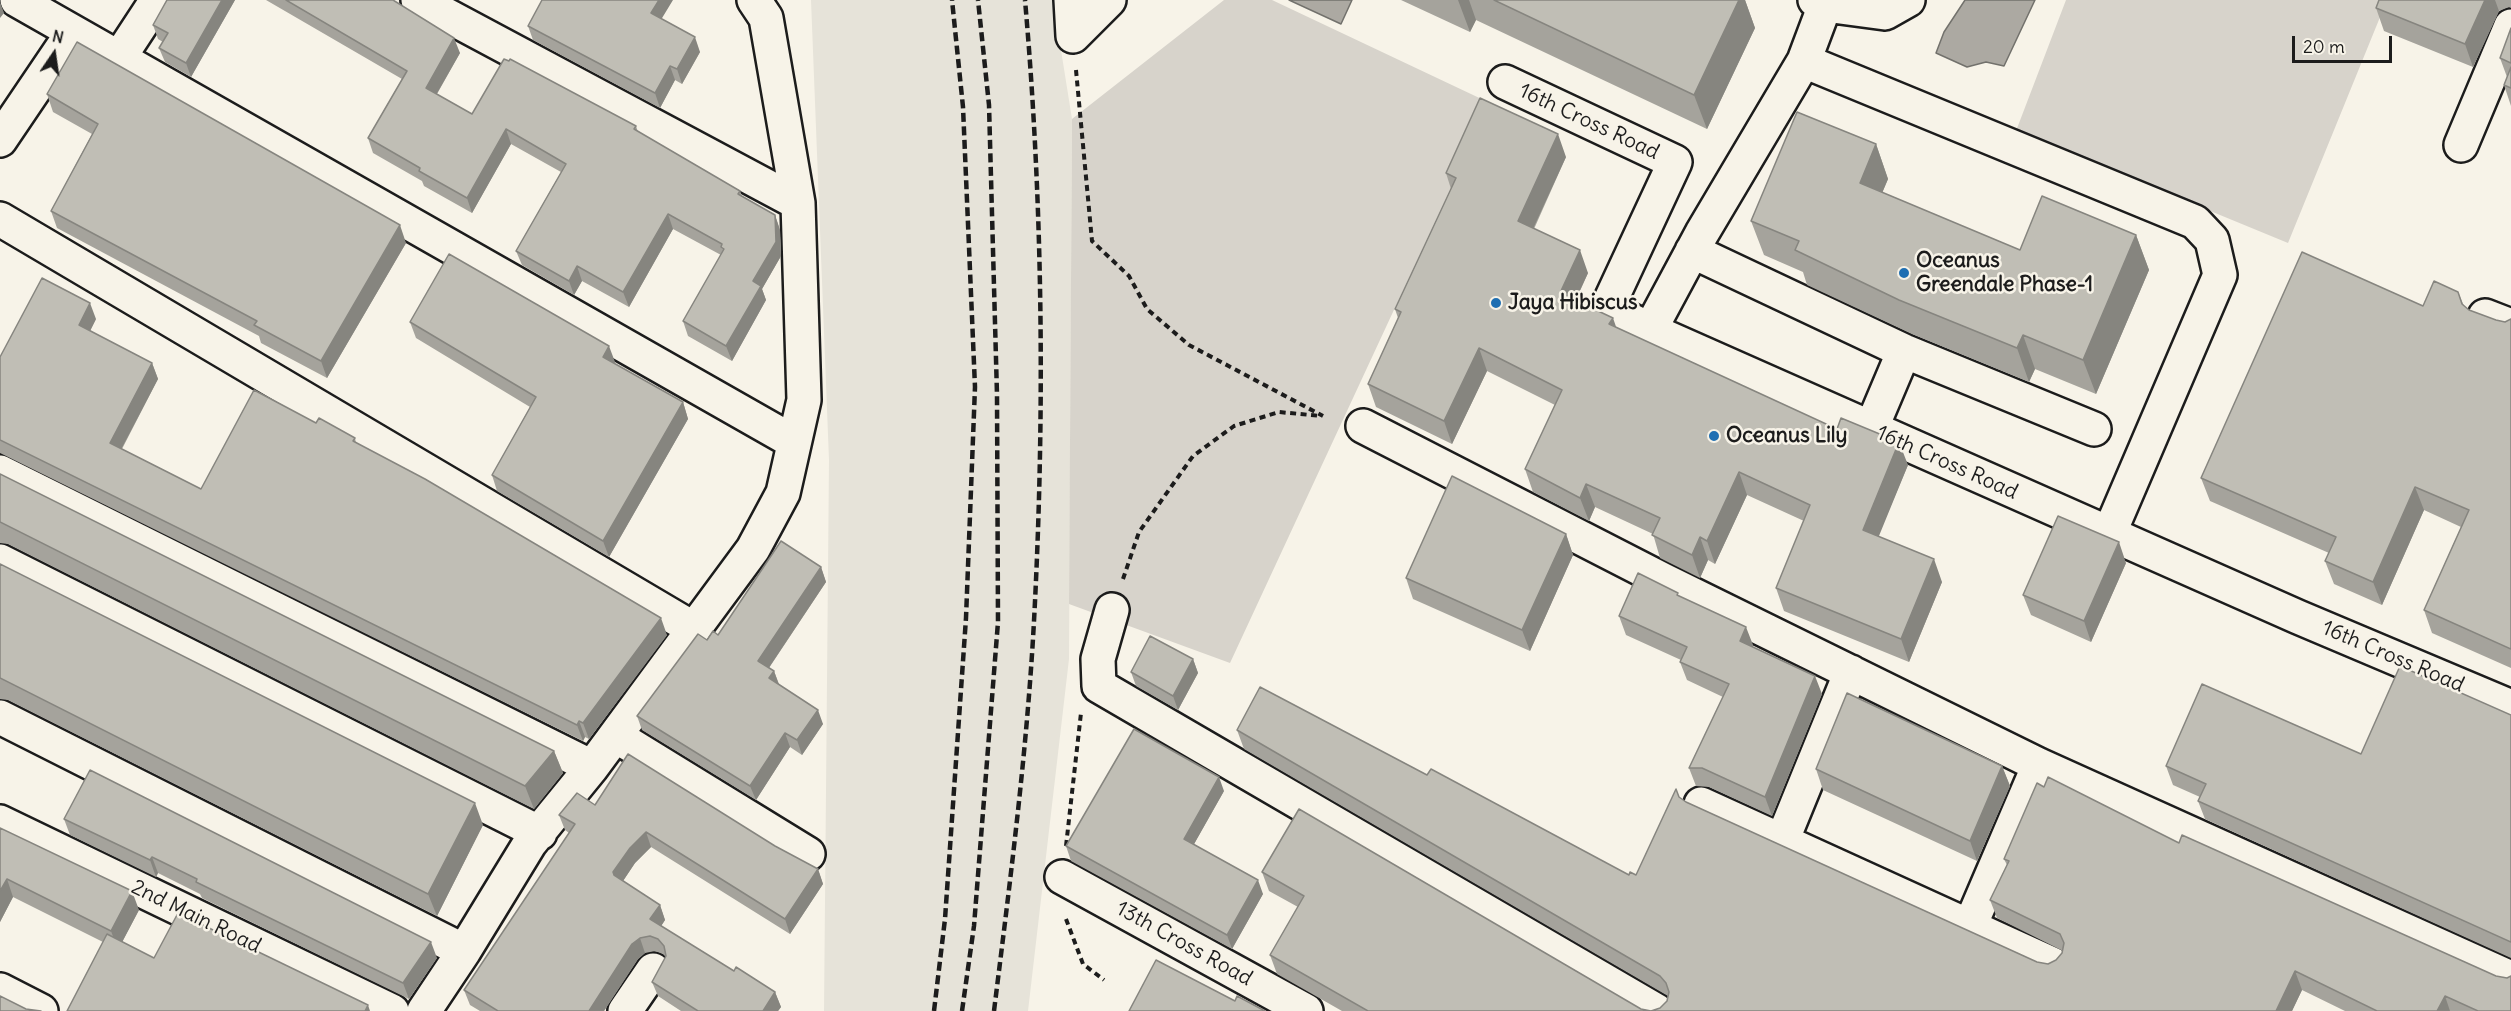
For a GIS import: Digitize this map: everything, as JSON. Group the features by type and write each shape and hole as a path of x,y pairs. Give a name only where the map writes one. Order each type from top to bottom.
{"street":[{"path":"17,0 794,442"},
{"path":"119,58 157,0"},
{"path":"418,0 798,202"},
{"path":"424,1011 464,951 530,843 616,736 753,549 783,493 804,400 798,202 766,18 754,0"},
{"path":"1071,0 1073,36"},
{"path":"1073,36 1109,0"},
{"path":"1650,330 1692,251 1804,61 1820,3 1885,13 1908,0"},
{"path":"2462,145 2511,26"},
{"path":"0,140 74,32"},
{"path":"1804,61 2195,222 2212,240 2220,275 2109,534"},
{"name":"16th Cross Road","path":"1505,82 1675,162 1607,308 1650,330 1871,429 2511,707"},
{"path":"0,219 694,629"},
{"path":"1692,251 1904,351 2094,429"},
{"path":"1871,429 1904,351"},
{"path":"1363,426 1663,580 2039,765 2511,978"},
{"path":"0,472 592,767"},
{"path":"0,561 540,832"},
{"path":"1112,610 1098,659 1099,686 1657,1011"},
{"path":"1782,842 1851,672"},
{"path":"0,717 464,951"},
{"path":"616,736 808,854"},
{"path":"1970,926 2039,765"},
{"path":"1701,804 2052,964"},
{"name":"2nd Main Road","path":"0,822 392,1011"},
{"name":"13th Cross Road","path":"1062,877 1306,1011"},
{"path":"625,1011 653,970"},
{"path":"0,990 40,1011"}],"path":[{"path":"1073,36 1092,241 1129,276 1147,309 1189,345 1323,416"},
{"path":"1112,610 1139,532 1193,456 1234,426 1279,412 1323,416 1363,426"},
{"path":"1099,686 1083,702 1062,877 1064,913 1083,964 1104,980"}],"shaded area":[{"path":"811,0 1053,0 1072,119 1069,659 1028,1011 824,1011 829,460"},
{"path":"1224,0 1272,0 1490,103 1230,663 1069,604 1072,119"},
{"path":"1289,0 1352,0 1341,24"},
{"path":"1965,0 2035,0 2004,66 1986,62 1967,67 1936,53 1944,32"},
{"path":"2066,0 2387,0 2288,243 2016,131"}],"building":[{"path":"167,0 222,0 186,63 159,48 168,33 153,25"},
{"path":"286,0 393,0 454,38 426,88 472,114 504,59 509,61 510,59 636,126 634,129 740,191 738,194 775,215 776,242 753,281 761,286 726,346 683,321 724,249 721,247 722,244 668,214 623,292 577,266 569,281 516,251 566,164 506,129 467,198 419,171 420,168 368,138 407,71"},
{"path":"542,0 659,0 651,13 695,37 677,69 670,66 655,93 528,26"},
{"path":"1494,0 1739,0 1694,95"},
{"path":"2379,0 2485,0 2465,44 2376,8"},
{"path":"2511,28 2511,63 2500,58"},
{"path":"77,42 400,225 321,361 254,325 257,321 51,211 98,124 47,94"},
{"path":"2511,67 2511,88 2504,85"},
{"path":"1480,98 1558,134 1518,221 1580,250 1560,293 1613,318 1609,324 1837,429 1841,418 1899,442 1863,530 1934,559 1901,639 1776,588 1810,505 1739,472 1707,541 1700,537 1692,555 1652,535 1660,518 1586,484 1580,498 1525,469 1562,390 1479,348 1444,421 1368,384 1401,312 1395,309 1456,178 1446,173"},
{"name":"Oceanus Greendale Phase-1","path":"1797,112 1876,144 1860,183 2020,250 2042,196 2136,235 2083,360 2023,335 2017,348 1899,300 1795,250 1799,241 1751,221"},
{"path":"2302,252 2423,306 2434,281 2458,292 2462,304 2469,310 2505,322 2511,319 2511,649 2424,610 2469,510 2415,487 2373,582 2325,561 2336,537 2201,478"},
{"path":"449,254 609,346 603,357 683,402 603,541 492,475 536,397 410,322"},
{"path":"42,278 90,303 79,325 152,363 110,443 201,489 254,390 316,423 319,418 355,438 353,441 425,479 661,618 583,723 579,721 577,725 0,440 0,357"},
{"path":"0,474 554,751 525,786 0,522"},
{"path":"1452,476 1566,534 1522,630 1406,578"},
{"path":"2058,516 2119,542 2084,621 2023,595"},
{"path":"781,541 821,567 758,661 774,671 769,678 818,710 797,740 785,733 750,786 637,716 698,634 707,640 713,631 718,635"},
{"path":"0,564 475,803 428,894 0,678"},
{"path":"1638,573 1678,593 1677,595 1746,627 1740,641 1815,676 1765,797 1702,768 1689,768 1729,684 1680,662 1687,647 1619,616"},
{"path":"1150,636 1193,659 1173,696 1131,672"},
{"path":"2400,666 2511,715 2511,942 2198,801 2206,784 2166,766 2202,684 2361,754"},
{"path":"1260,687 1427,775 1431,769 1629,875 1630,872 1636,875 1676,789 1679,797 1686,802 2037,962 2048,964 2062,953 2064,943 2060,934 1990,900 2009,861 2004,859 2037,783 2044,787 2048,777 2179,843 2182,835 2496,976 2507,978 2511,976 2511,1011 2478,1011 2445,996 2437,1011 2377,1011 2295,971 2276,1011 1651,1011 1660,1008 1667,1001 1669,992 1660,976 1237,730"},
{"path":"1847,693 2002,766 1970,841 1816,769"},
{"path":"1134,729 1219,777 1184,839 1258,880 1227,935 1066,846"},
{"path":"628,754 775,846 818,869 785,919 646,832 630,848 613,872 614,875 660,905 650,919 734,971 736,967 775,992 763,1011 698,1011 652,982 666,956 664,946 658,939 650,936 640,938 632,944 589,1011 498,1011 464,990 575,824 559,815 577,793 595,805"},
{"path":"90,770 431,942 403,983 196,882 197,879 152,857 150,860 64,819"},
{"path":"1299,809 1641,1009 1651,1011 1368,1011 1270,955 1304,896 1262,872"},
{"path":"0,828 132,891 111,931 7,879 0,891"},
{"path":"178,913 368,1005 365,1011 67,1011 107,934 154,958"},
{"path":"1156,960 1235,1001 1237,996 1265,1011 1129,1011"},
{"path":"0,996 26,1009 41,1011 0,1011"}],"railway":[{"path":"934,1011 945,919 966,618 975,387 963,107 952,0"},
{"path":"962,1011 974,926 998,622 997,395 989,105 978,0"},
{"path":"994,1011 1027,719 1038,543 1041,388 1039,232 1025,0"}],"place":[{"name":"Oceanus Greendale Phase-1","path":"1904,273"},
{"name":"Jaya Hibiscus","path":"1496,303"},
{"name":"Oceanus Lily","path":"1714,436"}]}
